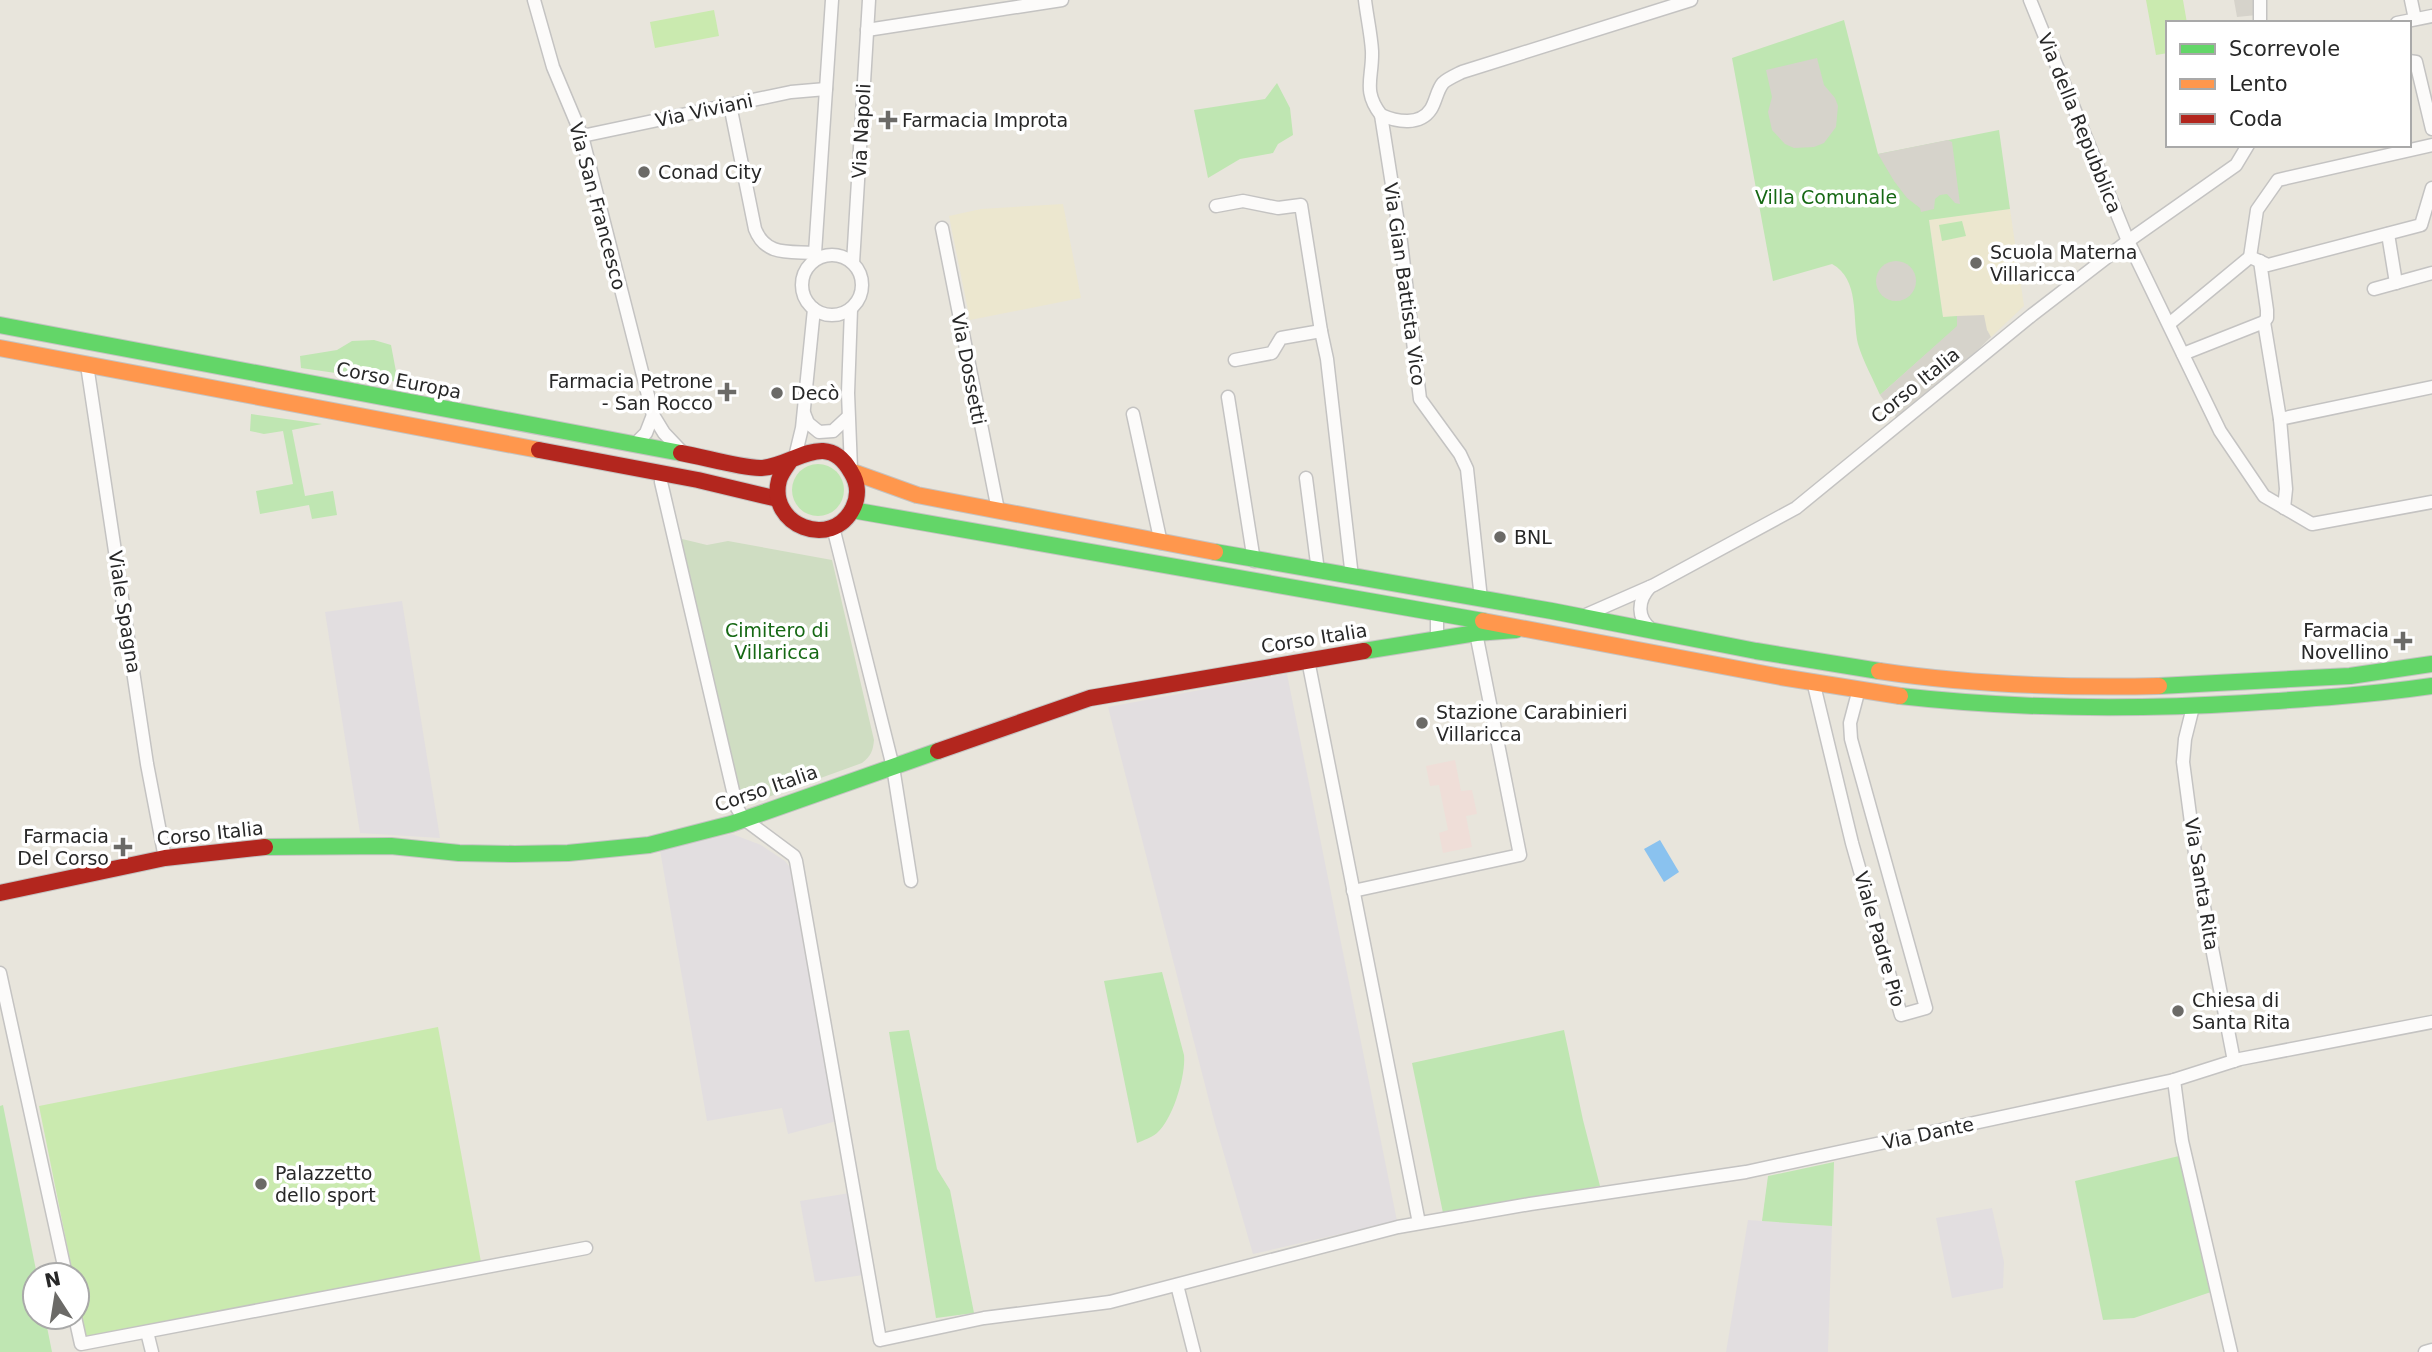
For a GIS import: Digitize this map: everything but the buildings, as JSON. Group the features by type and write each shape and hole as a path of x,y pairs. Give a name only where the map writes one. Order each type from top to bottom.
{"main road":[{"name":"Corso Europa","path":"0,325 684,454 762,467 792,459"},
{"path":"0,348 663,474 778,499"},
{"path":"808,451 829,452 842,459 852,471 857,487 852,510 844,520 833,527 812,530 799,526 783,512 778,499 779,478 792,459 808,451"},
{"path":"852,471 917,495 1161,543 1876,671 2002,684 2102,687 2201,685 2350,676 2432,664"},
{"path":"852,510 1813,681 1933,699 2005,705 2103,708 2193,706 2361,696 2432,686"},
{"path":"1532,629 1532,617 1547,610"},
{"path":"1547,610 1558,620 1558,625 1549,632"},
{"path":"1549,632 1565,627 1581,617"},
{"name":"Corso Italia","path":"0,893 165,858 261,847 391,846 458,853 568,853 649,845 744,819 1090,698 1437,639 1532,629"}],"street":[{"name":"Via San Francesco","path":"534,0 552,67 582,136 653,415 664,433 684,454"},
{"name":"Via Napoli","path":"816,256 832,0"},
{"name":"Via Napoli","path":"853,262 869,0"},
{"path":"867,30 1062,0"},
{"name":"Via Gian Battista Vico","path":"1365,0 1372,49 1369,93 1381,115 1401,242 1420,399 1460,454 1467,469 1481,599"},
{"path":"1381,115 1396,121 1409,122 1418,119 1430,111 1443,82 1462,72 1691,0"},
{"name":"Via della Repubblica","path":"2030,0 2128,241 2220,431 2264,496 2312,524 2432,502"},
{"path":"2260,0 2260,21"},
{"path":"2411,0 2415,19"},
{"path":"2406,21 2432,16"},
{"path":"2411,61 2416,62 2432,129"},
{"name":"Via Viviani","path":"582,136 791,92 826,89"},
{"path":"730,105 755,229 760,240 770,249 816,256 840,255 853,262 859,269 863,286 851,309 837,315 829,315 814,309 804,296 802,279 816,256"},
{"path":"2183,354 2264,322 2267,318 2255,259 2256,210 2278,180 2432,145"},
{"name":"Corso Italia","path":"1581,617 1650,587 1796,508 2032,315 2128,241 2236,165 2247,147"},
{"path":"2255,259 2268,265 2421,225 2432,188"},
{"path":"1216,206 1243,201 1278,208 1301,205 1327,359 1352,577"},
{"name":"Via Dossetti","path":"942,228 998,510"},
{"path":"2388,234 2396,283"},
{"path":"2169,324 2255,259"},
{"path":"2374,289 2432,273"},
{"path":"792,459 803,413 814,309"},
{"path":"851,309 848,417 852,471"},
{"path":"2264,322 2280,419 2286,489 2284,508"},
{"path":"1235,360 1272,353 1281,338 1321,331"},
{"name":"Viale Spagna","path":"88,365 147,764 165,858"},
{"path":"2280,419 2432,387"},
{"path":"1228,397 1254,561"},
{"path":"803,413 808,423 819,432 833,430 848,417"},
{"path":"1133,414 1161,543"},
{"path":"634,445 646,433 653,415"},
{"path":"663,474 661,482 737,808 744,819"},
{"path":"1306,478 1318,571"},
{"path":"833,527 892,767 912,881"},
{"path":"1650,587 1641,602 1641,614 1643,622 1654,632"},
{"path":"1437,612 1437,639"},
{"path":"1353,891 1520,855 1476,633"},
{"path":"1308,660 1419,1223"},
{"name":"Viale Padre Pio","path":"1813,681 1852,843 1901,1015 1926,1008 1851,739 1850,723 1859,689"},
{"name":"Via Santa Rita","path":"2193,706 2183,762 2198,876 2234,1061"},
{"name":"Via Dante","path":"744,819 794,856 796,861 880,1340 984,1318 1110,1302 1419,1223 1746,1172 2174,1080 2234,1061 2432,1022"},
{"path":"0,973 63,1261"},
{"path":"2174,1080 2182,1141 2231,1352"},
{"path":"78,1331 81,1345 586,1248"},
{"path":"1177,1285 1194,1352"},
{"path":"147,1332 152,1352"},
{"path":"2424,1352 2432,1350"}],"shaded area":[{"path":"2234,0 2257,0 2257,15 2237,17"},
{"path":"1817,58 1824,85 1838,106 1836,127 1824,143 1814,147 1794,148 1785,144 1772,130 1768,112 1772,97 1766,70"},
{"path":"1948,140 1952,142 1960,204 1955,203 1947,194 1940,195 1935,199 1934,209 1921,212 1894,181 1878,154"},
{"path":"1063,204 1081,298 970,320 949,216 981,209"},
{"name":"Scuola Materna Villaricca","path":"2010,209 2024,306 1991,337 1987,330 1957,316 1943,318 1929,219"},
{"path":"1896,261 1904,262 1910,267 1915,273 1915,289 1910,295 1904,300 1896,301 1888,300 1882,295 1877,289 1876,281 1877,273 1882,267 1888,262"},
{"path":"1984,315 1991,337 1901,424 1880,395 1957,326 1957,316"},
{"path":"402,601 440,838 360,833 325,612"},
{"path":"1287,674 1397,1221 1253,1254 1214,1120 1108,707"},
{"path":"1455,760 1461,791 1472,790 1477,814 1466,816 1472,847 1443,853 1439,833 1448,830 1439,785 1430,786 1426,766"},
{"path":"732,834 761,845 785,861 792,870 837,1121 788,1134 782,1108 707,1121 660,850"},
{"path":"850,1193 863,1275 815,1282 800,1201"},
{"path":"1992,1208 2004,1262 2003,1288 1952,1298 1936,1218"},
{"path":"1748,1220 1832,1226 1828,1352 1726,1352"}],"green space":[{"path":"2146,0 2183,0 2187,21 2166,21 2166,53 2156,55"},
{"path":"714,10 719,36 655,48 650,22"},
{"name":"Villa Comunale","path":"1844,20 1878,154 1999,130 2010,209 1929,220 1943,317 1957,316 1958,326 1880,395 1858,344 1851,289 1841,271 1832,264 1773,281 1732,58"},
{"path":"1277,83 1290,108 1293,135 1278,144 1273,153 1240,159 1208,178 1194,110 1265,99"},
{"path":"1962,221 1966,236 1942,241 1939,225"},
{"path":"374,340 391,345 398,382 301,368 300,356 337,350 352,341"},
{"path":"251,414 322,424 292,430 305,496 333,491 337,515 312,519 309,505 260,514 256,491 293,484 283,431 264,434 250,431"},
{"path":"818,464 828,466 836,472 842,480 842,500 836,508 828,514 818,516 808,514 800,508 794,500 792,490 794,480 800,472 808,466"},
{"name":"Cimitero di Villaricca","path":"678,538 707,545 728,541 832,560 874,740 868,758 862,763 743,806"},
{"path":"1162,972 1184,1055 1183,1074 1173,1107 1163,1126 1155,1135 1137,1143 1104,981"},
{"name":"Palazzetto dello sport","path":"438,1027 481,1262 86,1338 85,1331 91,1331 91,1261 70,1261 39,1106"},
{"path":"909,1030 937,1169 950,1190 974,1313 936,1318 889,1032"},
{"path":"1564,1030 1600,1186 1443,1213 1412,1063"},
{"path":"3,1105 34,1261 21,1261 21,1331 48,1331 52,1352 0,1352 0,1106"},
{"path":"2179,1156 2211,1292 2134,1318 2103,1320 2075,1181"},
{"path":"1834,1162 1832,1226 1762,1221 1768,1176"}],"water":[{"path":"1660,840 1679,872 1664,882 1644,849"}],"traffic: fast":[{"path":"0,325 681,453"},
{"path":"852,510 1483,621"},
{"path":"1215,552 1879,671"},
{"path":"1364,651 1476,633 1516,630"},
{"path":"2159,686 2350,676 2432,664"},
{"path":"1900,696 2030,706 2160,707 2316,698 2432,686"},
{"path":"265,847 391,846 459,853 515,854 568,853 649,845 731,824 938,751"}],"traffic: slow":[{"path":"0,348 539,450"},
{"path":"853,472 917,495 1215,552"},
{"path":"1483,621 1781,677 1900,696"},
{"path":"1879,671 1949,680 2019,684 2159,686"}],"traffic: jam":[{"path":"539,450 698,480 778,499"},
{"path":"681,453 760,468 808,453 831,452 841,459 851,472 856,485 855,503 843,521 831,528 817,530 792,520 783,509 778,496 780,477 790,461"},
{"path":"938,751 1090,698 1364,651"},
{"path":"0,893 165,858 265,847"}],"place":[{"name":"Farmacia Improta","path":"888,120"},
{"name":"Conad City","path":"644,172"},
{"name":"Scuola Materna Villaricca","path":"1976,263"},
{"name":"Farmacia Petrone - San Rocco","path":"727,392"},
{"name":"Decò","path":"777,393"},
{"name":"BNL","path":"1500,537"},
{"name":"Farmacia Novellino","path":"2403,641"},
{"name":"Stazione Carabinieri Villaricca","path":"1422,723"},
{"name":"Farmacia Del Corso","path":"123,847"},
{"name":"Chiesa di Santa Rita","path":"2178,1011"},
{"name":"Palazzetto dello sport","path":"261,1184"}]}
